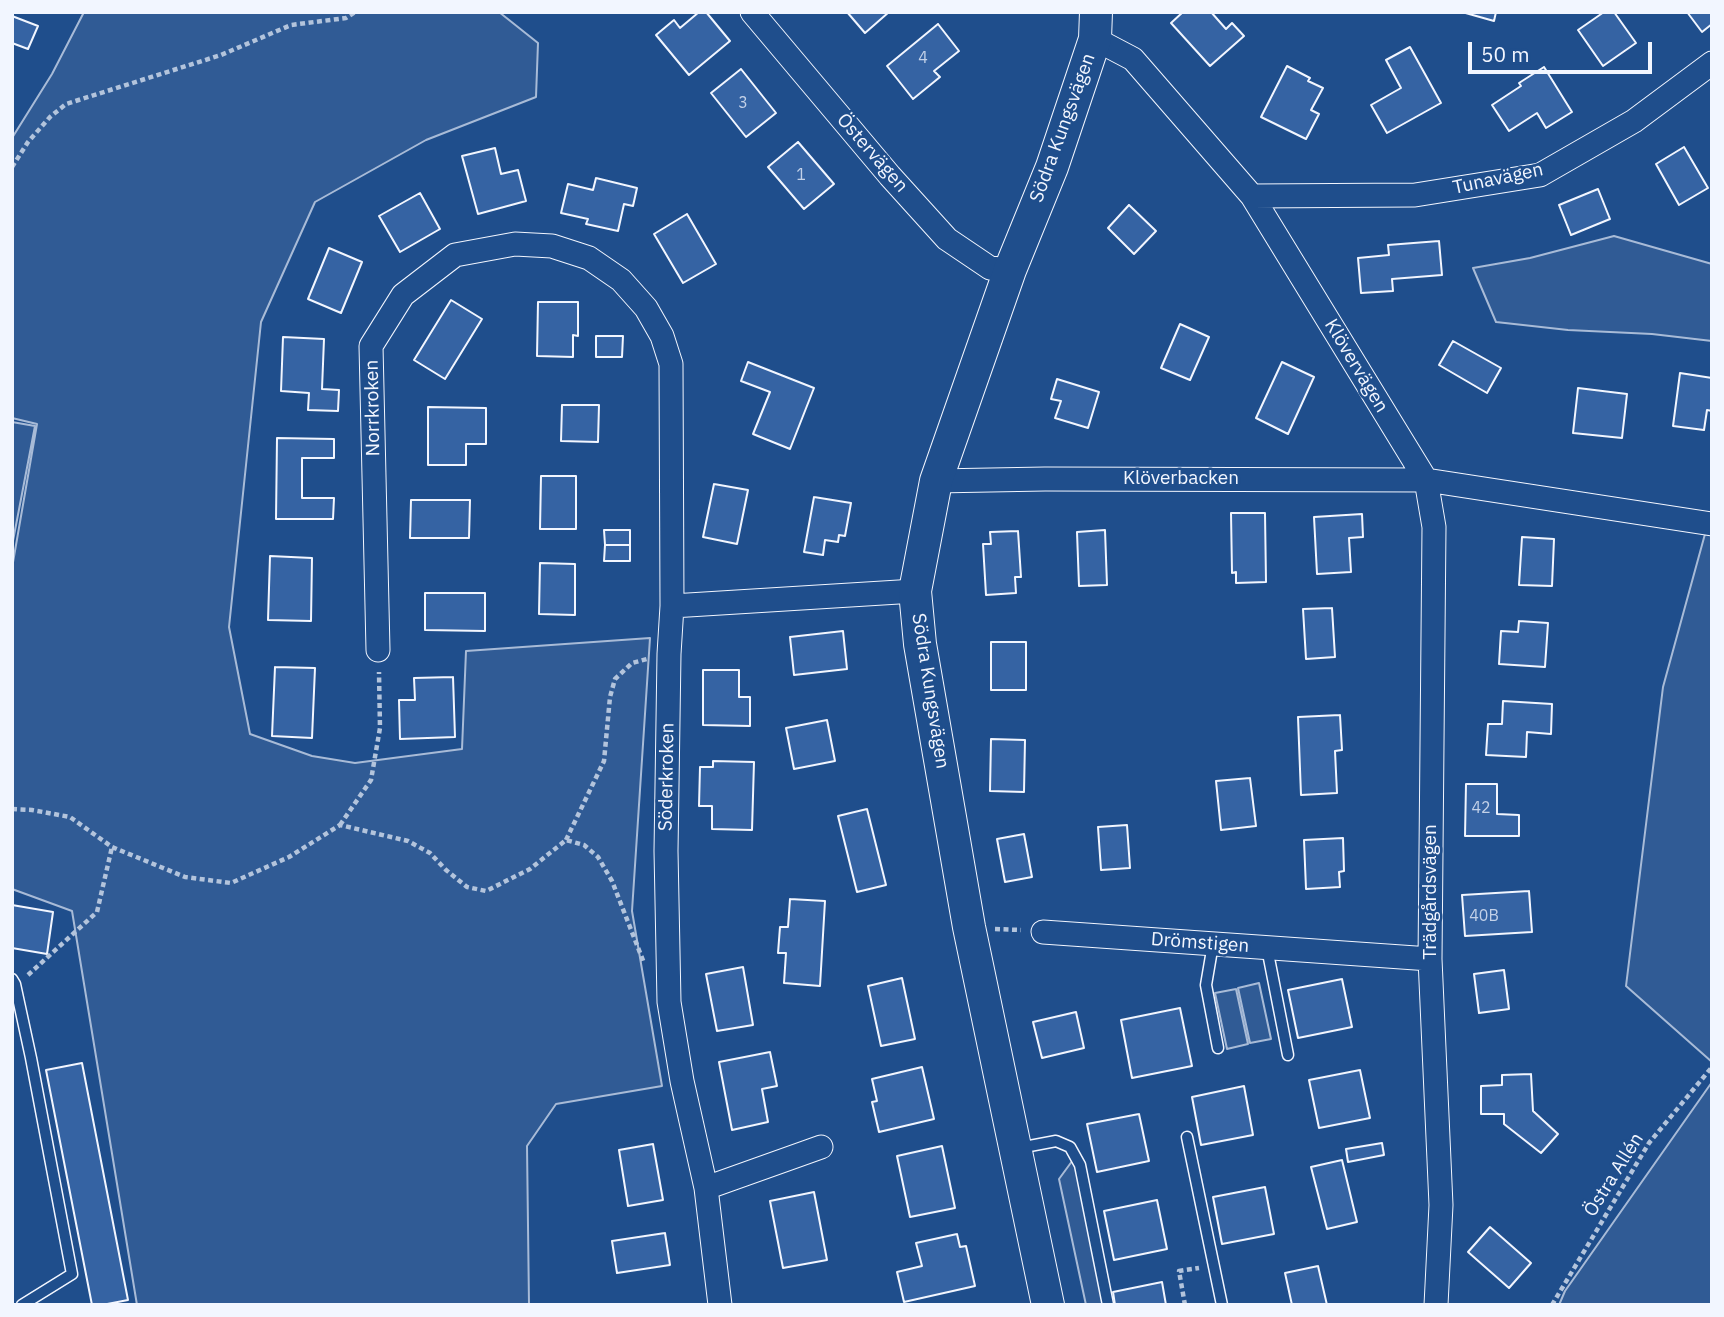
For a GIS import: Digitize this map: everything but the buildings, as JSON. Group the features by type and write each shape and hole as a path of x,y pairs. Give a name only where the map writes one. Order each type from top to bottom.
{"street":[{"name":"Östervägen","path":"752,12 890,176 947,239 990,268 1010,270"},
{"name":"Södra Kungsvägen","path":"1048,1305 969,927 920,644 915,591 936,481 1010,270 1052,167 1100,24"},
{"name":"Klövervägen","path":"1100,24 1252,196 1426,480"},
{"name":"Tunavägen","path":"1252,196 1415,195 1540,175 1634,121 1712,64"},
{"name":"Norrkroken","path":"378,650 371,346 403,295 455,255 515,244 552,246 589,258 621,280 646,308 662,336 671,365 672,607"},
{"name":"Klöverbacken","path":"936,481 1426,480"},
{"path":"1426,480 1712,524"},
{"name":"Trädgårdsvägen","path":"1426,480 1434,527 1430,959 1441,1205 1436,1305"},
{"path":"672,607 915,591"},
{"name":"Söderkroken","path":"672,607 666,851 669,1002 682,1081 705,1188 720,1305"},
{"name":"Drömstigen","path":"1043,932 1430,959"},
{"path":"705,1188 821,1147"}],"lane":[{"path":"1213,944 1206,985 1218,1048"},
{"path":"1267,948 1288,1055"},
{"path":"12,979 72,1274 22,1305"},
{"path":"1187,1137 1222,1305"},
{"path":"1017,1149 1056,1141 1070,1147 1080,1165 1108,1305"}],"path":[{"path":"12,167 28,142 50,117 66,104 221,55 291,25 346,18 355,12"},
{"path":"12,809 70,817 112,847 185,877 231,883 289,857 340,825 371,780 380,728 378,650"},
{"path":"340,825 408,841 430,853 467,887 486,891 530,869 566,840 604,761 610,697 615,679 632,663 669,654"},
{"path":"566,840 584,845 598,857 612,881 645,967"},
{"path":"27,975 97,912 112,847"},
{"path":"969,927 1043,932"},
{"name":"Östra Allén","path":"1552,1305 1649,1143 1712,1067"},
{"path":"1179,1272 1185,1305"}],"shaded area":[{"path":"84,12 499,12 538,43 536,97 426,140 315,202 261,322 229,627 250,734 312,756 355,763 462,749 466,651 650,638 632,911 662,1086 556,1104 527,1146 529,1305 137,1305 72,911 12,889 12,568 37,424 12,418 12,138 52,74"},
{"path":"1614,236 1712,264 1712,341 1496,322 1473,268 1530,258"},
{"path":"12,422 35,426 12,546"},
{"path":"1705,534 1712,535 1712,1062 1626,986 1663,687"},
{"path":"1259,983 1271,1039 1250,1043 1238,988"},
{"path":"1236,989 1248,1044 1227,1049 1215,993"},
{"path":"1712,1082 1712,1305 1559,1305 1565,1291"},
{"path":"1078,1153 1109,1305 1086,1305 1059,1179"}]}
